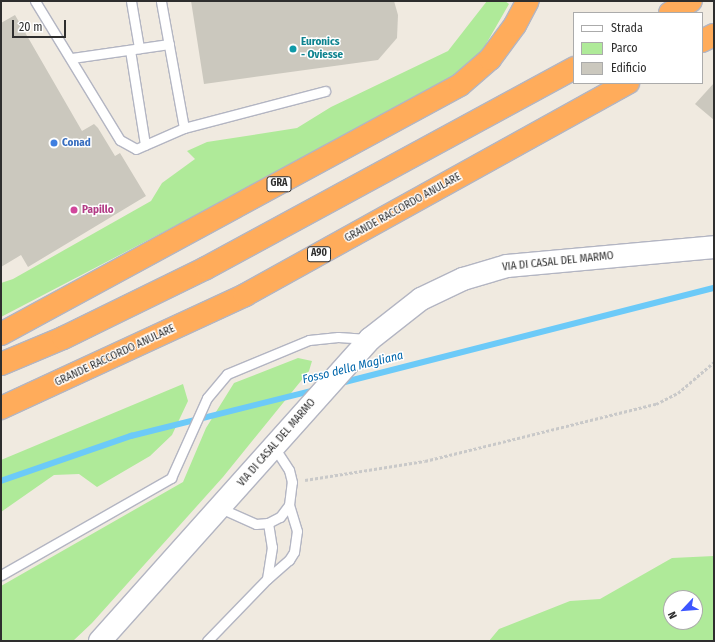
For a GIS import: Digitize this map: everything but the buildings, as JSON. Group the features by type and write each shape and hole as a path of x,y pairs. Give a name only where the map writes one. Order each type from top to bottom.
{"highway":[{"name":"GRA","path":"1,334 460,85 490,59 515,25 528,1"},
{"path":"672,12 692,1"},
{"path":"703,41 714,35"},
{"path":"1,364 63,338 206,268 573,69"},
{"name":"GRANDE RACCORDO ANULARE","path":"1,408 245,295 626,84"}],"main road":[{"name":"VIA DI CASAL DEL MARMO","path":"100,641 365,344 421,298 480,273 525,264 714,247"}],"lane":[{"path":"35,1 72,58 120,140 136,149 184,128 325,91"},
{"path":"131,1 134,49 145,145"},
{"path":"161,1 184,128"},
{"path":"72,58 169,44"},
{"path":"1,575 171,478 190,440 207,398 227,374 309,340 338,337 365,344"},
{"path":"207,641 267,579 289,560 294,552 297,531 289,505 292,482 278,441"},
{"path":"220,508 256,524 268,523 280,517 289,505"},
{"path":"267,579 272,547 268,523"}],"path":[{"path":"292,482 425,461 656,404 678,393 714,362"}],"green space":[{"path":"487,1 505,1 509,4 470,72 1,317 1,283 13,279 151,201 162,183 195,159 187,151 207,142 297,128 331,107 448,51"},
{"path":"298,358 312,361 309,371 223,477 92,623 73,641 1,641 1,586 183,482 206,428 234,383"},
{"path":"183,384 188,401 172,435 150,456 97,487 79,474 54,475 1,512 1,460"},
{"path":"714,556 714,641 489,641 499,629 570,601 600,599 672,558"}],"waterway":[{"name":"Fosso della Magliana","path":"341,383 714,288"},
{"name":"Fosso della Magliana","path":"1,481 131,436 315,390"}],"place":[{"name":"Euronics - Oviesse","path":"293,49"},
{"name":"Conad","path":"54,143"},
{"name":"Papillo","path":"74,210"}]}
